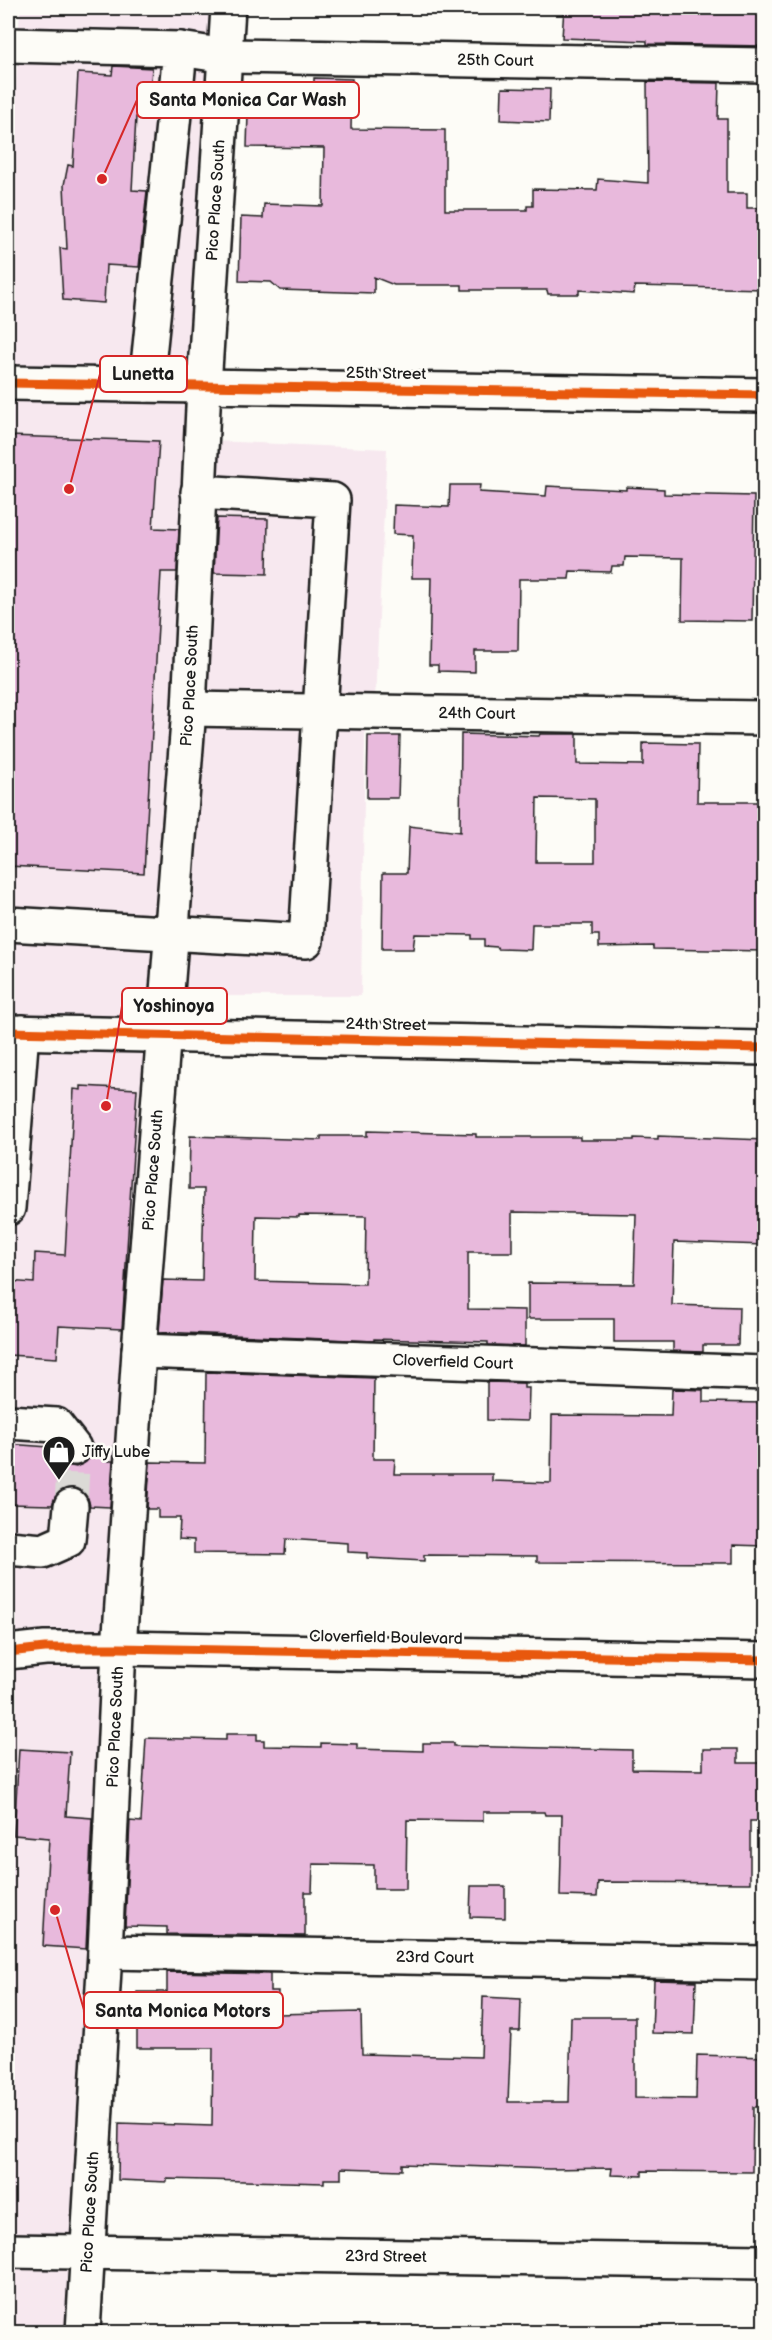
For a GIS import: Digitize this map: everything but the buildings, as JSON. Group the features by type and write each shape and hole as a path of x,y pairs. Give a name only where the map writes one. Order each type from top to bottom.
{"street":[{"name":"Pico Place South","path":"83,2332 105,1952 119,1648 139,1351 189,709 198,492 228,8"},
{"name":"25th Court","path":"8,45 180,49 226,56 765,66"},
{"path":"177,81 180,49"},
{"path":"146,385 174,114"},
{"name":"25th Street","path":"8,383 765,395"},
{"path":"8,924 306,941 333,500 198,492"},
{"name":"24th Court","path":"189,709 765,717"},
{"path":"8,1208 15,1032"},
{"name":"24th Street","path":"15,1032 765,1048"},
{"name":"Cloverfield Court","path":"139,1351 765,1373"},
{"path":"8,1422 56,1425 74,1448"},
{"path":"8,1548 43,1551 68,1539 71,1506"},
{"name":"Cloverfield Boulevard","path":"8,1652 45,1648 119,1648 765,1659"},
{"name":"23rd Court","path":"105,1952 765,1963"},
{"name":"23rd Street","path":"8,2251 765,2262"}],"shaded area":[{"path":"20,8 212,8 194,440 387,449 375,700 365,732 361,996 147,996 69,2332 8,2332 8,234"}],"tunnel":[{"path":"71,1506 74,1448"}],"cycle path":[{"path":"8,383 764,395"},
{"path":"8,1032 764,1048"},
{"path":"8,1652 45,1648 119,1648 764,1660"}],"place":[{"name":"Santa Monica Car Wash","path":"102,179"},
{"name":"Lunetta","path":"69,489"},
{"name":"Yoshinoya","path":"106,1106"},
{"name":"Jiffy Lube","path":"59,1481"},
{"name":"Santa Monica Motors","path":"55,1910"}]}
